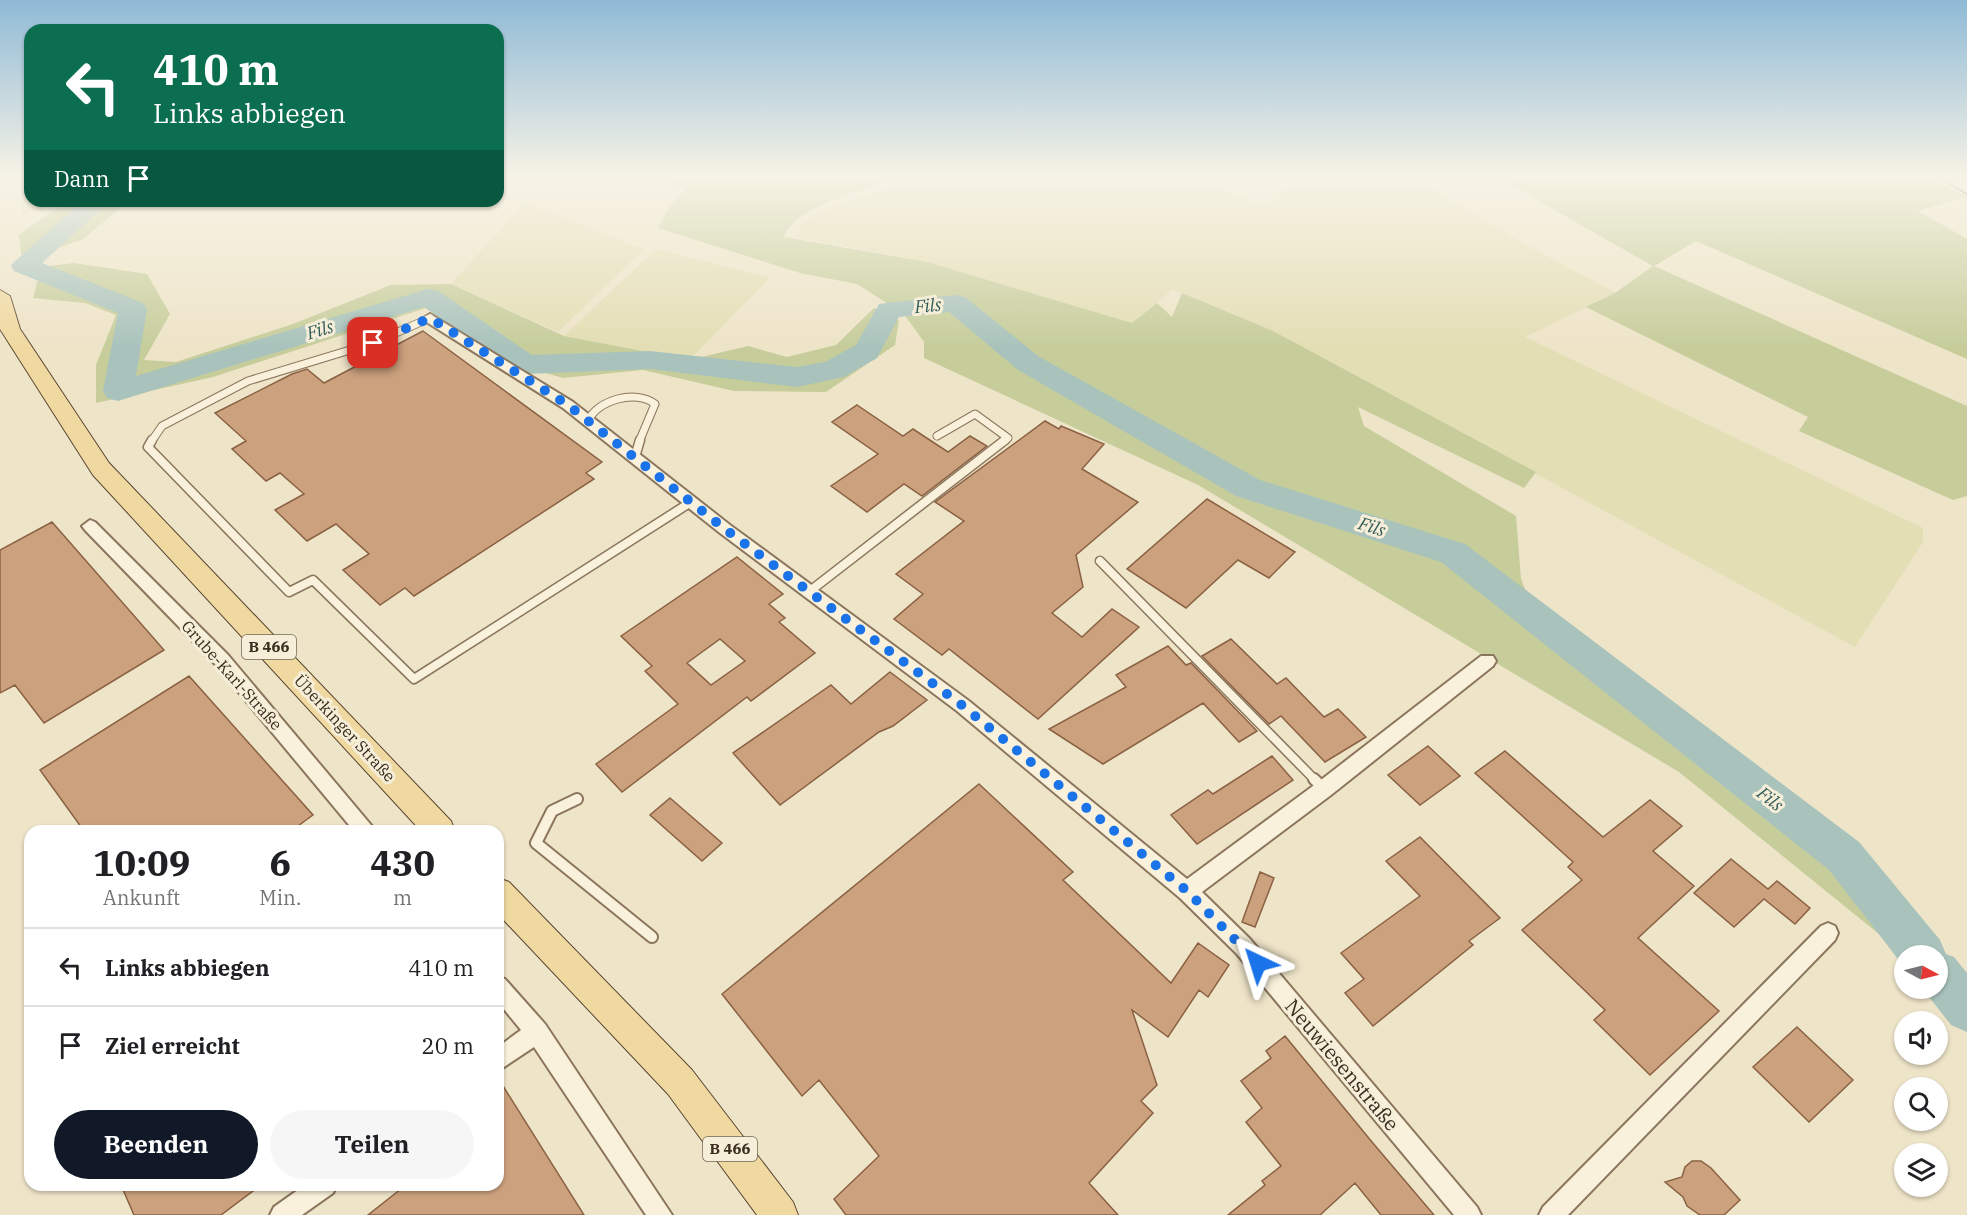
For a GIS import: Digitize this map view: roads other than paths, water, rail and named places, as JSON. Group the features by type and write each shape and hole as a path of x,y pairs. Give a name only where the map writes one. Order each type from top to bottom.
{"main road":[{"name":"Überkinger Straße","path":"0,296 10,329 101,469 434,825"},
{"name":"B 466","path":"504,898 680,1082 780,1215"}],"street":[{"name":"Neuwiesenstraße","path":"430,318 568,405 692,502 963,706 1187,891 1243,946 1469,1215"},
{"name":"Grube-Karl-Straße","path":"90,526 222,660 361,825"},
{"path":"1187,891 1324,789 1487,661"},
{"path":"1551,1215 1828,933"},
{"path":"504,993 537,1032 660,1215"},
{"path":"504,1055 537,1032"},
{"path":"282,1215 316,1191"}],"lane":[{"path":"430,318 373,343 249,381 162,426 148,447 289,592 313,580 414,679 692,502"},
{"path":"588,421 592,412 600,407 629,398 651,399 655,404 653,412 636,444 635,458"},
{"path":"810,591 1008,438 975,414 937,436"},
{"path":"1100,561 1324,789"},
{"path":"577,799 552,811 536,843 652,938"}],"waterway":[{"name":"Fils","path":"60,234 24,265 133,309 118,391 428,297 526,365 650,360 797,377 833,370 867,351 889,310 955,303 1028,363 1248,488 1453,553 1844,856 1915,945"},
{"name":"Fils","path":"1948,985 1967,1009"}]}
